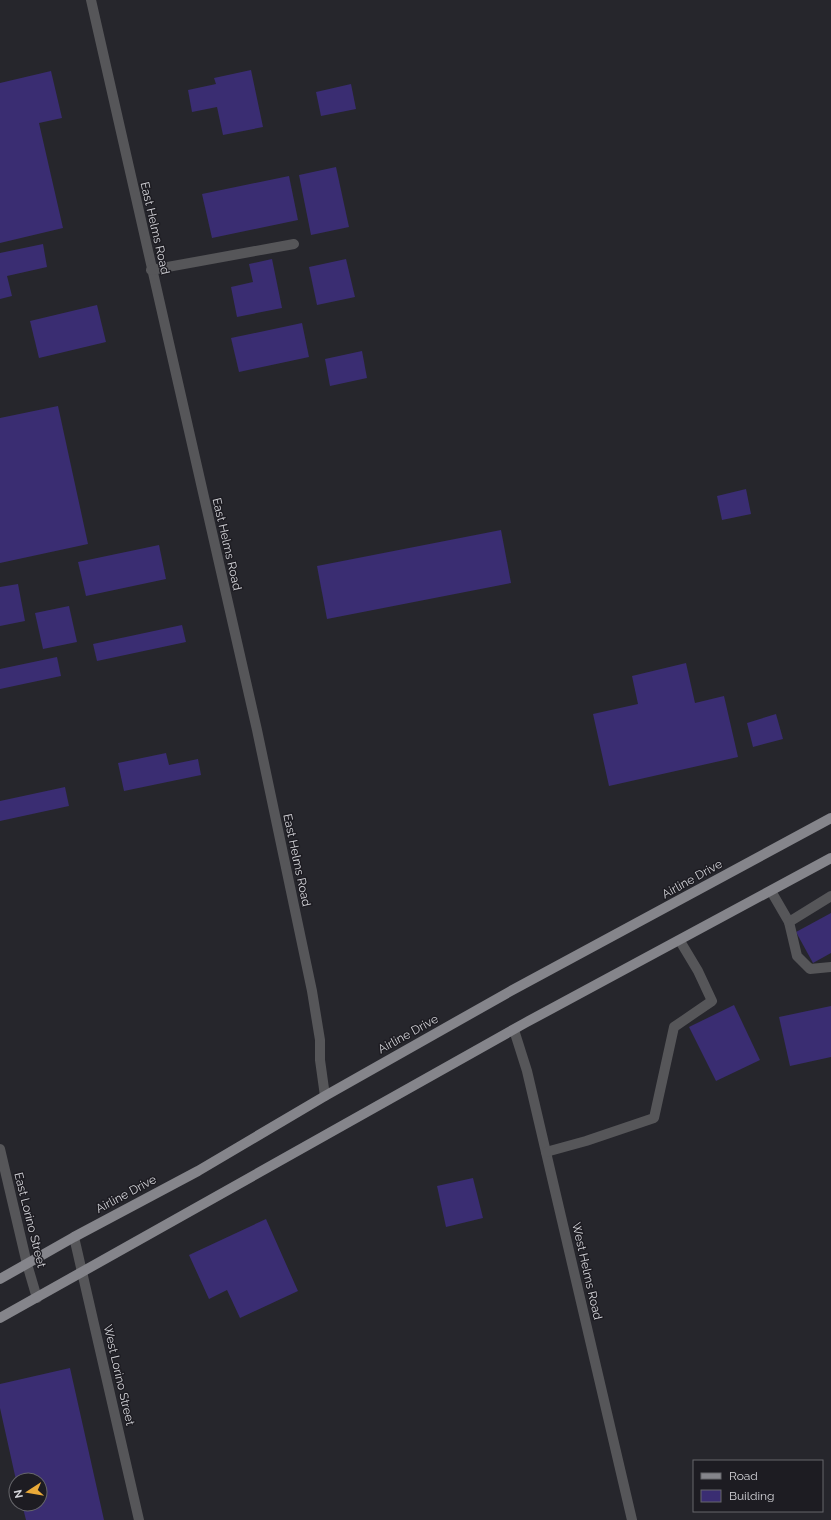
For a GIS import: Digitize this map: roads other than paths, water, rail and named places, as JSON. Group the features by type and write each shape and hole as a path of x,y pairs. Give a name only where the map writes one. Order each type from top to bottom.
{"main road":[{"name":"Airline Drive","path":"0,1278 198,1171 516,988 831,818"},
{"path":"0,1318 514,1030 831,858"}],"street":[{"name":"East Helms Road","path":"91,0 258,738 312,991 320,1040 320,1060 326,1096"},
{"path":"151,270 294,244"},
{"path":"771,891 789,922 797,956 810,969 831,967"},
{"path":"789,922 831,896"},
{"path":"546,1152 586,1141 654,1118 674,1027 712,1001 698,971 680,941"},
{"name":"West Helms Road","path":"514,1030 527,1071 632,1520"},
{"name":"East Lorino Street","path":"0,1148 27,1264 37,1298"},
{"name":"West Lorino Street","path":"74,1237 81,1273 139,1520"}]}
